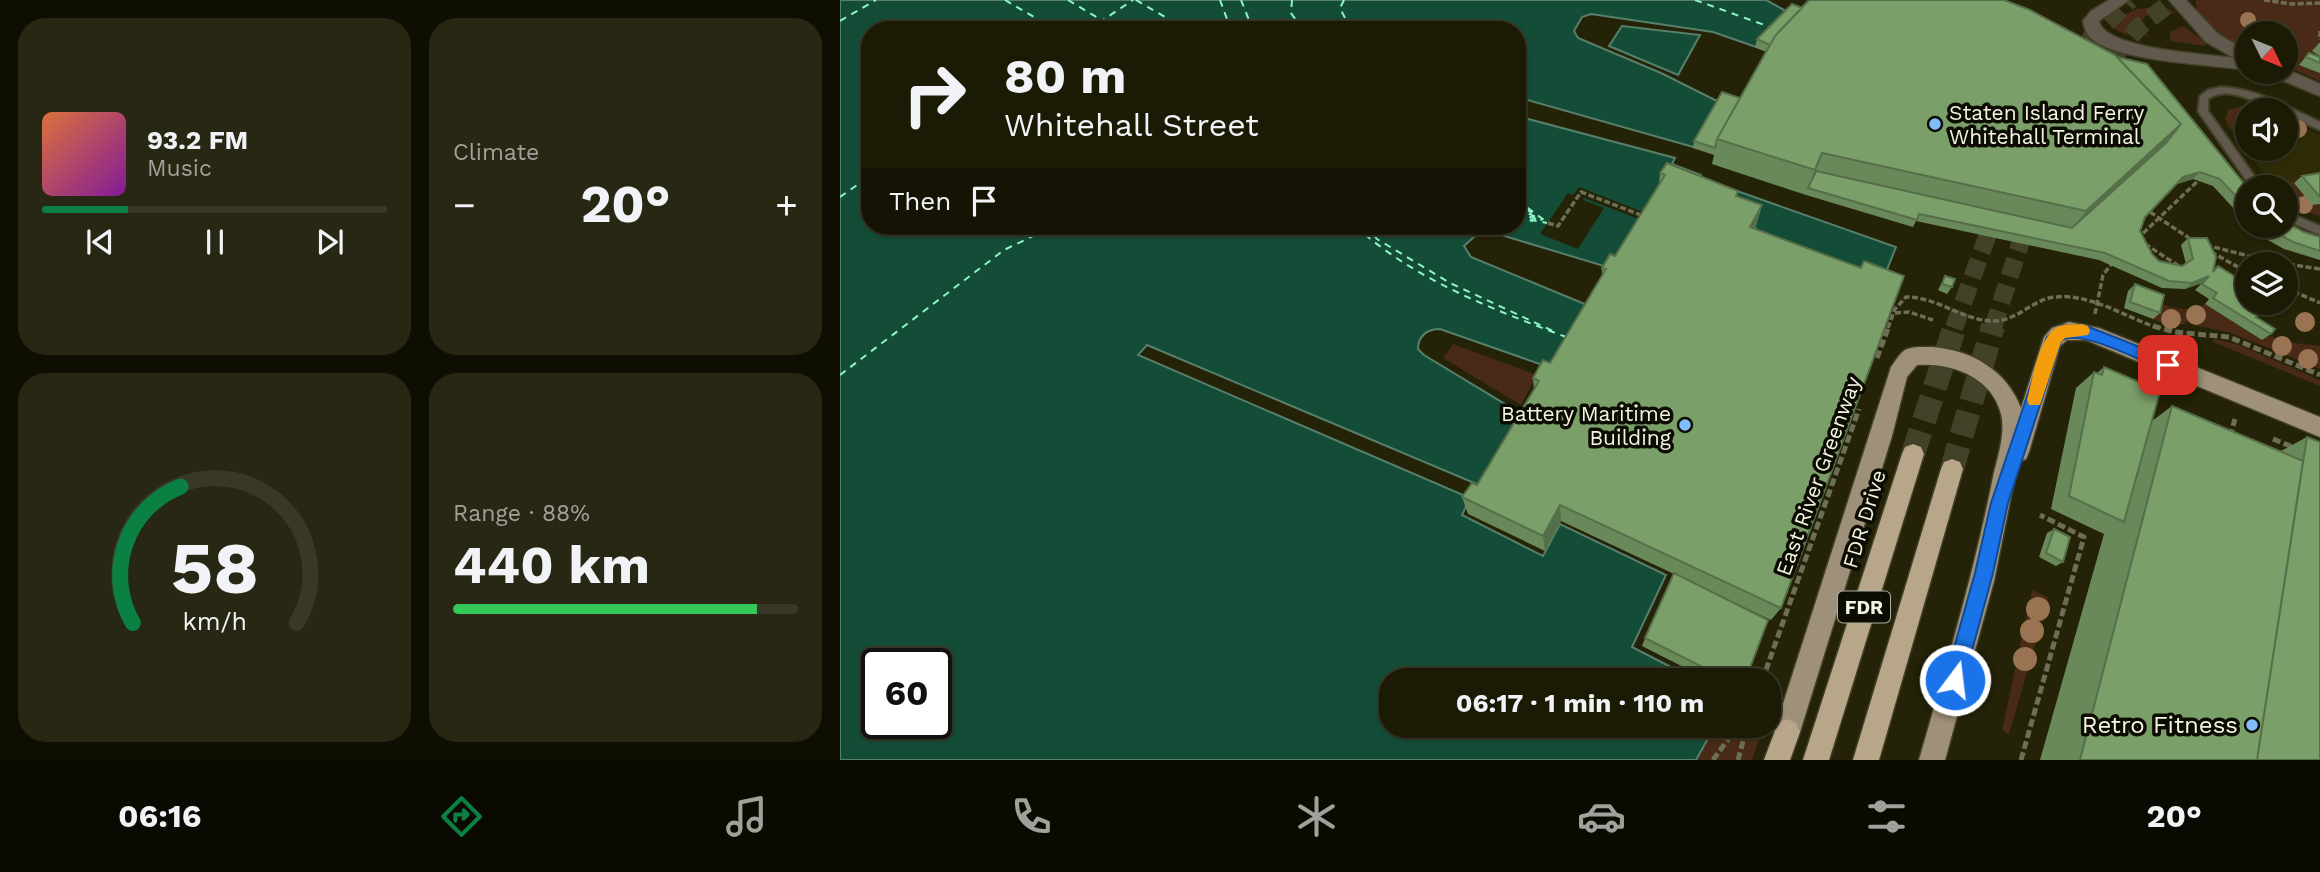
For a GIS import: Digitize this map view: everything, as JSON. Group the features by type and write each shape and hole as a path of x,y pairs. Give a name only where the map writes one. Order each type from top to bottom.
{"highway":[{"name":"FDR Drive","path":"1816,760 1913,454"},
{"name":"FDR","path":"1866,760 1952,469"},
{"path":"1777,760 1787,732"}],"main road":[{"path":"2000,503 2028,425 2047,355 2055,337 2062,331 2084,331 2320,427"},
{"path":"1787,732 1881,436 1898,373 1911,358 1938,354 1957,359 1988,377 2000,389 2012,416 2000,503 1984,573 1932,760"}],"street":[{"path":"2121,0 2096,14 2091,21 2091,26 2099,36 2117,44 2235,63"},
{"path":"2177,0 2212,38 2235,51"},
{"path":"2298,81 2320,90"}],"lane":[{"path":"2235,156 2203,111 2203,98 2215,91 2234,91 2252,98"},
{"path":"2298,117 2320,126"},
{"path":"2298,221 2320,231"}],"path":[{"path":"2263,0 2292,5 2320,4"},
{"path":"2320,31 2320,40"},
{"path":"2193,275 2135,241 2206,173"},
{"path":"1548,223 1558,226 1581,192 1646,217"},
{"path":"2150,212 2235,266"},
{"path":"2189,238 2228,251 2320,269"},
{"path":"2096,306 2103,275 2119,256"},
{"path":"2298,293 2320,303"},
{"path":"1933,320 1909,312 1894,314 1898,304 1906,297 1918,297 1992,321 2009,318 2028,305 2051,298 2072,298 2171,332 2217,334 2237,340 2320,375"},
{"name":"East River Greenway","path":"1874,365 1894,314"},
{"name":"East River Greenway","path":"1767,668 1861,402"},
{"path":"2228,445 2235,419"},
{"path":"2273,439 2299,450"},
{"path":"2021,760 2084,537 2040,515"},
{"path":"1810,516 1819,520"},
{"path":"1713,760 1729,738"},
{"path":"1738,760 1744,738"}],"shaded area":[{"path":"840,0 1766,0 1797,17 1765,50 1713,32 1591,14 1582,17 1574,31 1578,38 1661,73 1729,107 1704,150 1526,100 1526,21 861,21 861,235 1481,235 1475,236 1464,246 1471,257 1592,307 1554,369 1440,329 1431,330 1422,337 1418,349 1424,355 1528,418 1486,488 1147,345 1138,355 1470,498 1462,515 1543,556 1560,524 1666,575 1632,647 1673,668 1379,668 1379,738 1708,738 1696,760 840,760"},
{"path":"2196,0 2320,0 2320,81 2298,71 2298,21 2235,21 2235,45 2213,32 2200,18"},
{"path":"2163,6 2176,13 2145,16 2142,22 2148,36 2124,34 2111,27 2111,21 2137,9"},
{"path":"1622,26 1700,35 1678,75 1609,46"},
{"path":"2183,26 2206,42 2205,46 2170,41 2170,32"},
{"path":"2235,108 2235,136 2226,124 2228,110"},
{"path":"2235,108 2235,130 2232,130 2235,135 2225,119 2228,110"},
{"path":"1526,118 1675,158 1672,164 1701,175 1700,178 1896,247 1878,292 1750,243 1756,228 1734,220 1617,270 1501,235 1526,235"},
{"path":"2298,125 2320,135 2320,216 2298,209 2298,175 2266,175 2255,161 2298,161"},
{"path":"2298,187 2312,205 2320,204 2320,216 2298,209"},
{"path":"2157,302 2181,309 2205,304 2262,340 2267,335 2286,342 2320,346 2320,369 2231,333 2195,325 2188,320 2186,324 2163,324 2153,319"},
{"path":"2214,339 2239,345 2320,380 2320,386 2213,342"},
{"path":"1453,344 1537,375 1521,405 1443,358"},
{"path":"2032,590 2049,598 2009,734 2002,730"},
{"path":"1708,738 1760,738 1752,760 1696,760"}],"pier":[{"path":"1579,187 1648,214 1644,221 1584,198 1583,200 1604,208 1578,249 1540,234 1568,193 1573,195"}],"building":[{"name":"Staten Island Ferry Whitehall Terminal","path":"1809,0 2004,0 2030,10 2115,55 2181,124 2086,211 1822,153 1815,170 1717,139 1775,36"},
{"path":"1792,4 1802,8 1775,36 1770,45 1757,39"},
{"path":"2309,53 2320,57 2320,63 2306,57"},
{"path":"2117,57 2147,64 2237,175 2235,175 2235,195 2220,179 2200,172 2183,177 2145,217 2140,231 2152,254 2159,261 2182,266 2193,259 2188,238 2207,238 2216,257 2213,272 2218,266 2235,277 2235,312 2213,298 2217,293 2202,284 2209,276 2192,283 2169,281 2105,253 1919,214 1917,220 1808,188 1816,171 2072,228 2166,143 2181,124"},
{"path":"1722,92 1740,98 1717,139 1715,148 1694,141"},
{"name":"Battery Maritime Building","path":"1667,163 1738,191 1736,196 1762,205 1750,227 1861,268 1864,261 1904,276 1781,608 1560,505 1543,536 1462,497 1472,483 1477,485 1539,381 1533,378 1543,360 1550,363 1606,269 1602,268 1610,254 1615,256 1665,175 1660,173"},
{"path":"2320,173 2320,197 2302,176"},
{"path":"2298,229 2320,237 2320,251 2286,238 2298,238"},
{"path":"1945,276 1955,279 1952,287 1942,284"},
{"path":"2135,284 2164,295 2160,313 2130,302"},
{"path":"2240,315 2258,315 2256,317 2275,329 2271,334"},
{"path":"2104,367 2160,391 2124,522 2069,496 2094,372 2102,375"},
{"path":"2172,406 2303,461 2257,760 2080,760"},
{"path":"2307,437 2320,442 2320,760 2257,760"},
{"path":"2054,529 2070,537 2063,562 2046,553"},
{"path":"1674,573 1768,620 1750,668 1704,668 1645,638"}],"ferry route":[{"path":"840,21 876,0"},
{"path":"1005,0 1041,21"},
{"path":"1068,0 1102,21"},
{"path":"1102,21 1133,0"},
{"path":"1136,0 1172,21"},
{"path":"1220,0 1228,21"},
{"path":"1241,0 1249,21"},
{"path":"1292,0 1291,13 1297,21"},
{"path":"1344,0 1340,8 1346,21"},
{"path":"1695,0 1770,27"},
{"path":"840,197 861,182"},
{"path":"1526,207 1548,223"},
{"path":"1526,209 1532,213"},
{"path":"1526,212 1542,220"},
{"path":"1526,216 1540,220"},
{"path":"1526,219 1547,223"},
{"path":"1526,220 1533,221"},
{"path":"840,375 1004,250 1035,235"},
{"path":"1366,235 1429,278 1482,304 1566,337"},
{"path":"1374,235 1450,283 1553,331"}],"tunnel":[{"path":"2071,62 2082,47 2130,0"},
{"path":"2096,77 2139,27 2174,0"},
{"path":"1954,328 1997,209"},
{"path":"1993,328 2029,216"},
{"path":"1913,454 1955,326"},
{"path":"1952,469 1993,326"}],"slow traffic":[{"path":"2035,400 2047,355 2055,337 2062,331 2082,331"}],"place":[{"name":"Staten Island Ferry Whitehall Terminal","path":"1935,124"},
{"name":"Battery Maritime Building","path":"1685,425"},
{"name":"Retro Fitness","path":"2252,725"}],"route":[{"path":"1955,680 2000,503 2055,337 2062,331 2084,331 2168,365"}]}
